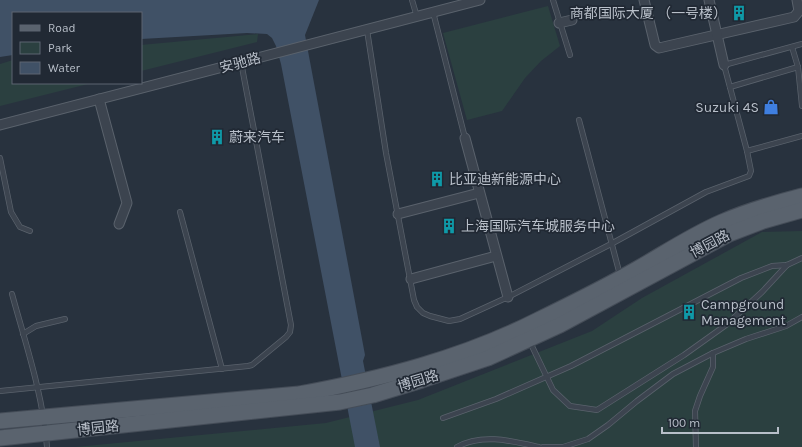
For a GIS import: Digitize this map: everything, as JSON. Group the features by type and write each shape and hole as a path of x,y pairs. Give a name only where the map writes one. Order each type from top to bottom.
{"main road":[{"name":"博园路","path":"0,421 299,394 366,381 412,369 445,359 508,334 536,321 620,278 720,222 744,213 802,196"},
{"name":"博园路","path":"0,438 47,440 340,402 373,395 488,358 560,325 729,234 752,224 802,210"}],"street":[{"name":"安驰路","path":"0,125 480,0"},
{"path":"644,0 655,45 659,48 794,17 799,11 797,0"},
{"path":"709,0 724,65"},
{"path":"559,23 572,20"},
{"path":"99,100 127,203 119,224"},
{"path":"465,138 508,297"},
{"path":"398,214 479,193"},
{"path":"411,279 496,256"}],"lane":[{"path":"412,0 417,17"},
{"path":"553,0 570,55"},
{"path":"433,12 465,138"},
{"path":"367,30 385,145 417,307 423,313 449,321 460,319 508,297 611,244 706,192 749,176 751,171 747,152 724,65 802,44"},
{"path":"792,47 798,67 802,106"},
{"path":"0,391 252,365 290,332 291,325 241,62"},
{"path":"730,87 798,67"},
{"path":"579,120 620,278"},
{"path":"747,152 802,136"},
{"path":"0,158 11,212 20,227 30,231"},
{"path":"180,212 222,369"},
{"path":"443,418 496,399 571,366 741,278 772,266 787,265 802,258"},
{"path":"529,340 554,390 570,406 597,410 684,355 726,325 762,292 787,265"},
{"path":"12,294 38,388 47,440"},
{"path":"543,447 563,447 588,439 673,374 713,353 746,339 786,326 802,317"},
{"path":"23,334 36,326 64,319"},
{"path":"696,447 695,411 713,367 713,353"},
{"path":"457,447 465,443 486,438 539,447"}],"green space":[{"path":"548,6 560,46 541,61 525,78 502,111 467,120 443,33"},
{"path":"258,34 257,42 142,71 142,45"},
{"path":"12,60 12,84 88,84 0,106 0,64"},
{"path":"802,231 802,447 75,447 326,423 418,400 592,331 642,298 762,232"}],"water":[{"path":"0,0 319,0 305,35 365,355 363,361 380,447 355,447 281,64 272,38 267,34 247,33 142,39 142,12 12,12 12,55 0,57"}],"place":[{"name":"商都国际大厦 （一号楼）","path":"739,13"},
{"name":"Suzuki 4S","path":"771,107"},
{"name":"蔚来汽车","path":"217,137"},
{"name":"比亚迪新能源中心","path":"437,179"},
{"name":"上海国际汽车城服务中心","path":"449,226"},
{"name":"Campground Management","path":"689,312"}]}
